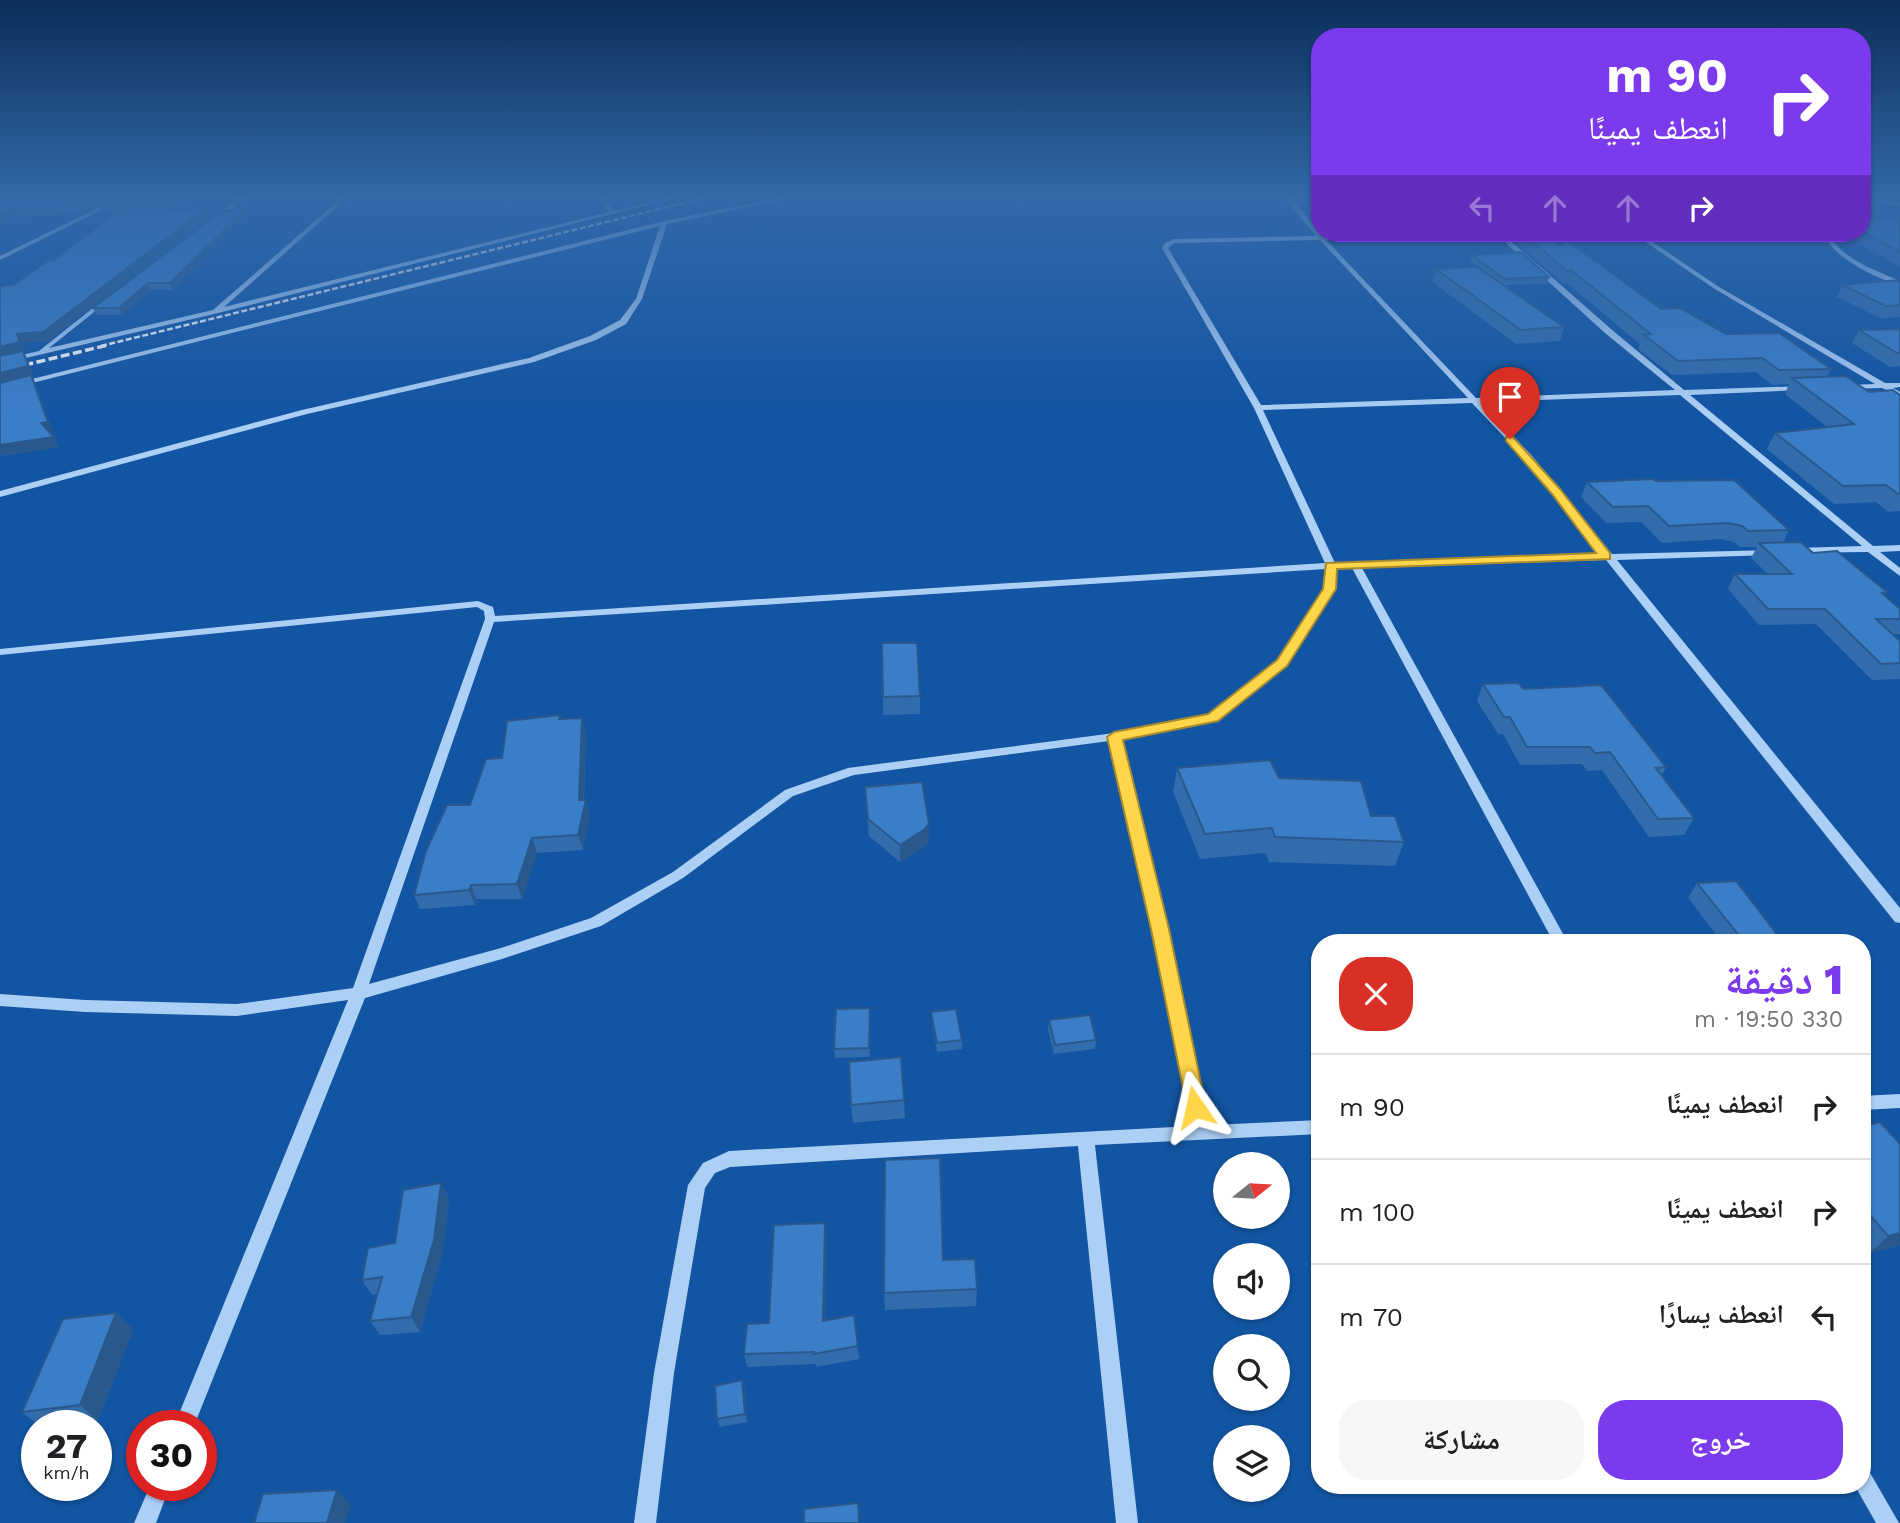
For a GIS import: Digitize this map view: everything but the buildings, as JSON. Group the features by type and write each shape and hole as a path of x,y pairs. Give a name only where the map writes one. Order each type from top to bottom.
{"street":[{"path":"214,312 263,269"},
{"path":"0,362 387,269"},
{"path":"0,389 480,269"},
{"path":"0,494 304,412 531,360 593,338 623,322 639,299 649,269"},
{"path":"0,1000 85,1006 237,1010 359,993 422,977 596,922 678,875 789,793 852,771 1114,737 1212,718 1282,663 1330,589 1331,566 1258,408 1177,269"},
{"path":"1350,269 1529,458 1605,556 1900,918"},
{"path":"1539,269 1683,393 1900,573"},
{"path":"1689,269 1900,395"},
{"path":"1871,269 1900,284"},
{"path":"37,353 110,297"},
{"path":"1830,387 1900,385"},
{"path":"1258,408 1817,388"},
{"path":"490,619 1331,566 1900,548"},
{"path":"1355,565 1555,934"},
{"path":"0,652 478,604 489,609 490,619 359,993 190,1410"},
{"path":"1114,737 1160,929 1200,1132"},
{"path":"1871,1103 1900,1101"},
{"path":"645,1523 664,1373 697,1185 709,1168 729,1159 1311,1127"},
{"path":"1086,1138 1127,1523"},
{"path":"1871,1494 1888,1523"},
{"path":"145,1523 154,1501"}],"railway":[{"path":"101,346 414,269"},
{"path":"0,371 108,345"}],"route":[{"path":"1195,1107 1160,929 1114,737 1212,718 1282,663 1330,589 1331,566 1605,556 1529,458 1510,439"}]}
